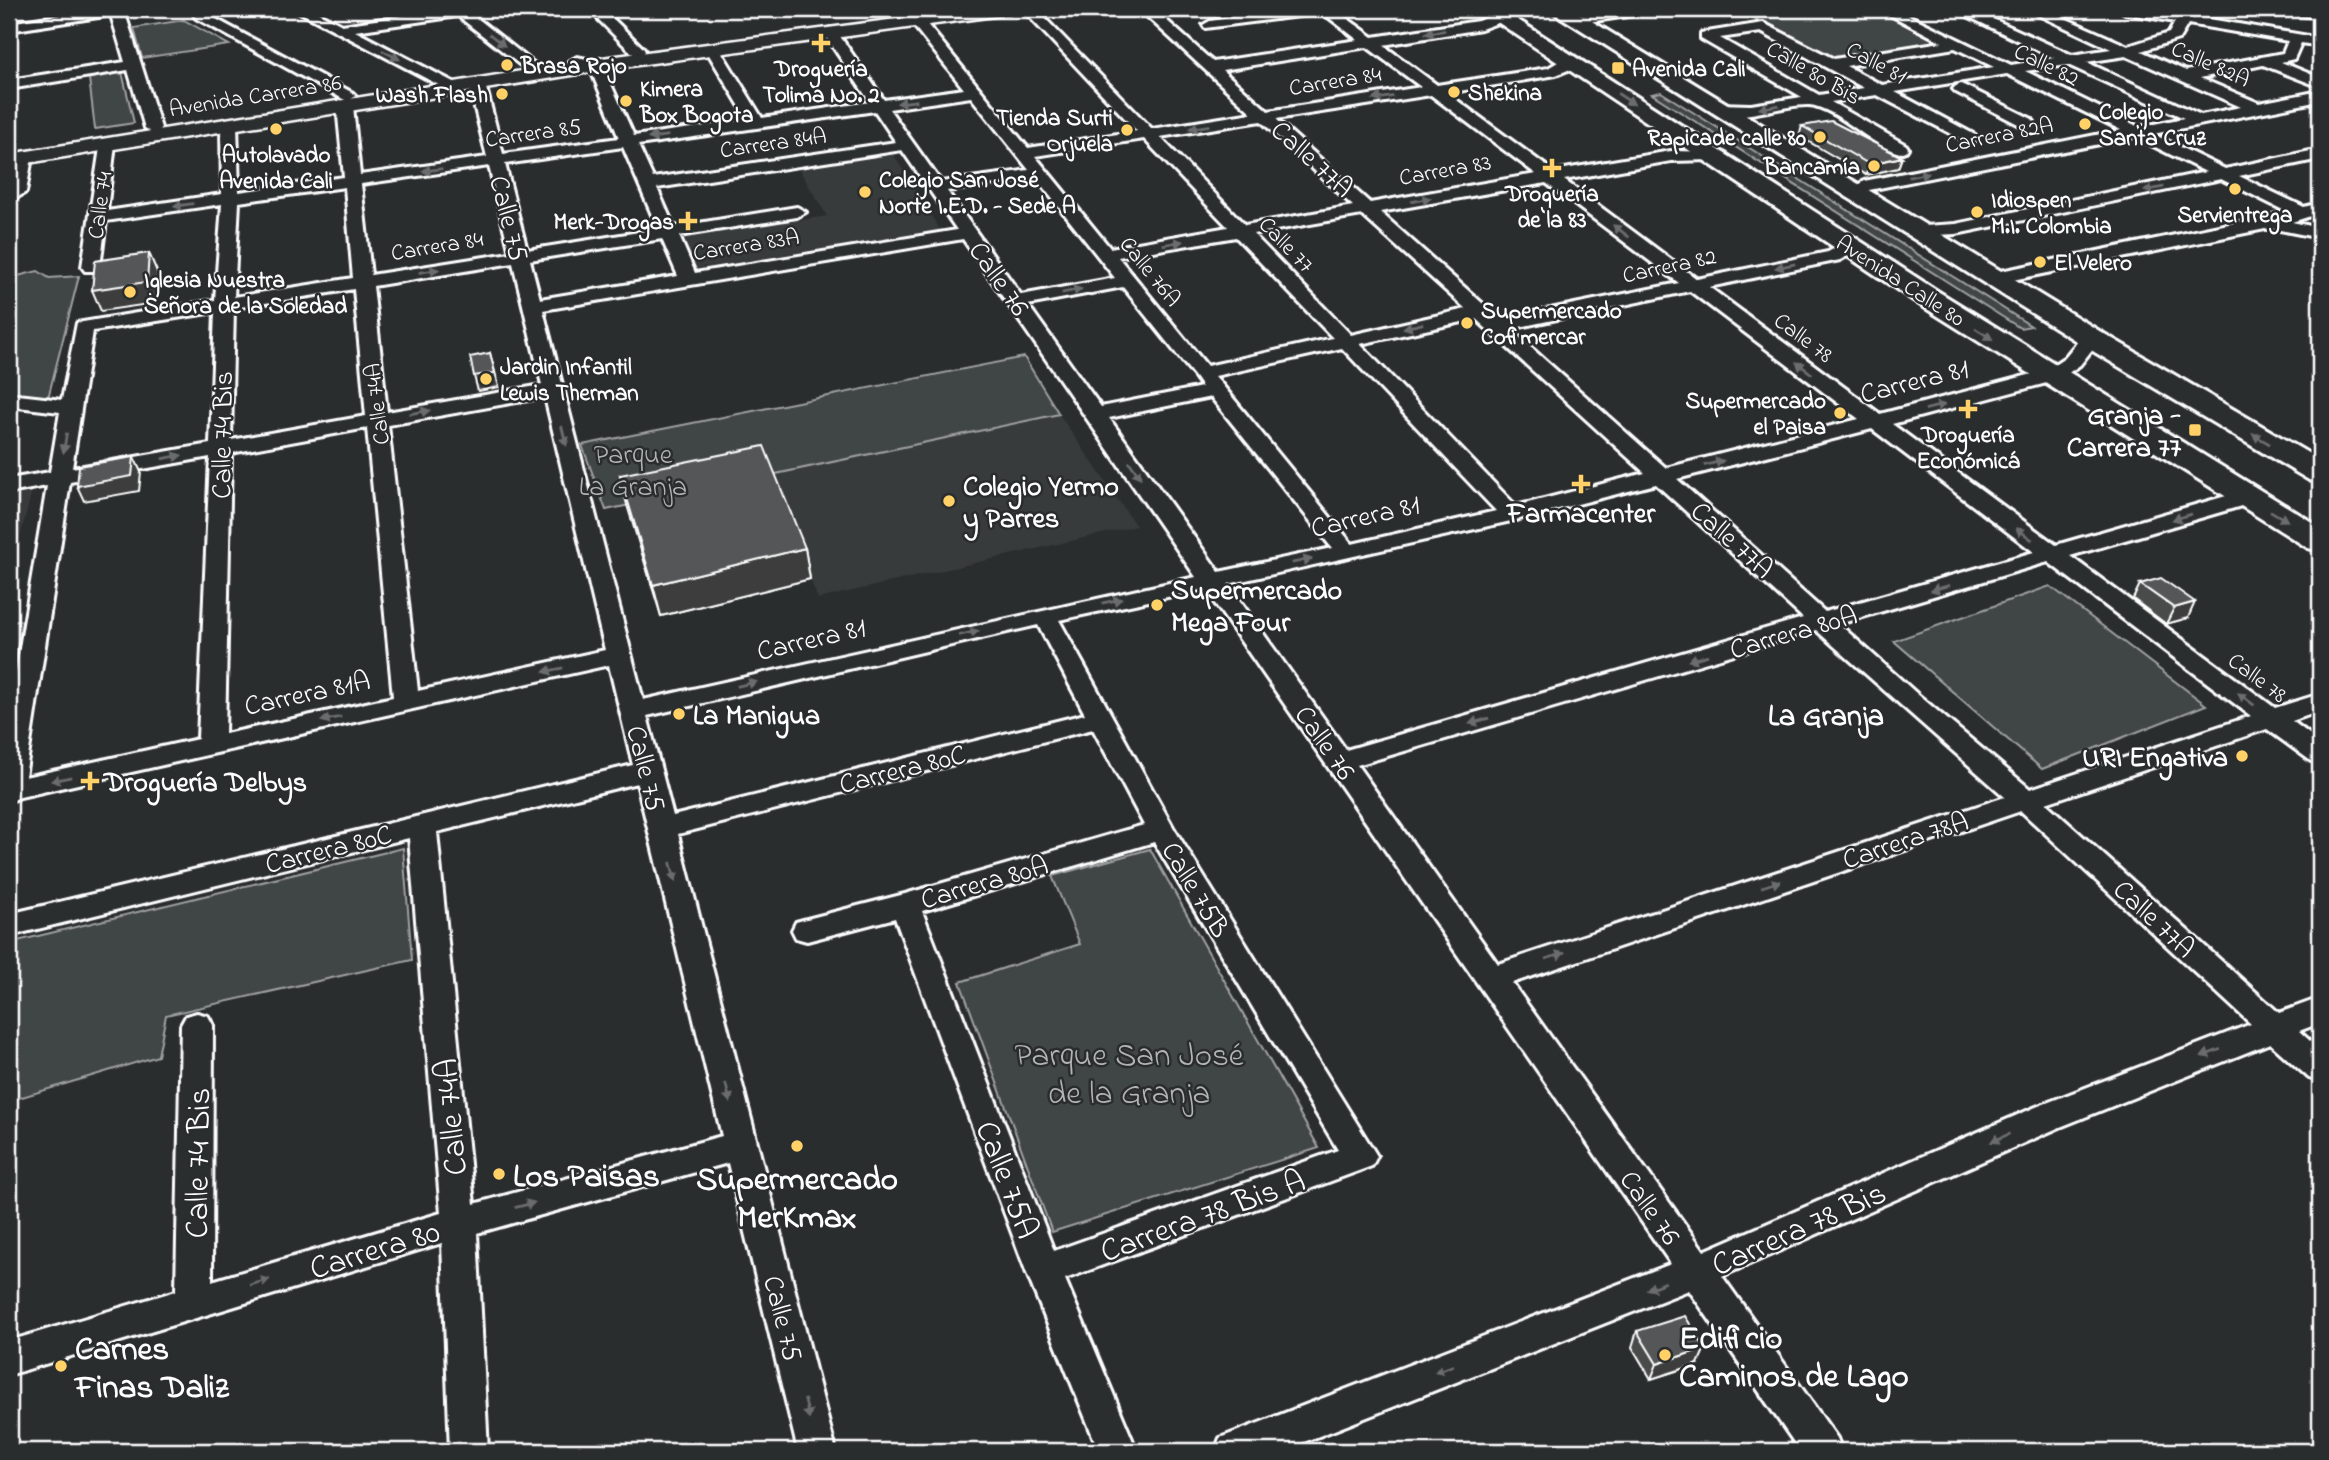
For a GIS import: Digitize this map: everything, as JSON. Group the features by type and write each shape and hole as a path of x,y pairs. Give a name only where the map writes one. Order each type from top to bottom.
{"highway":[{"name":"Avenida Calle 80","path":"1494,13 1845,244 2320,541"},
{"name":"Avenida Calle 80","path":"1567,14 1915,231 2320,473"}],"main road":[{"name":"Avenida Carrera 86","path":"449,85 477,84 638,51 959,9"},
{"name":"Avenida Carrera 86","path":"14,156 153,128 449,85 543,66 830,32 920,14 1009,9"},
{"name":"Avenida Carrera 86","path":"14,156 229,124 346,101"}],"street":[{"path":"9,27 117,9 153,128"},
{"path":"301,9 449,85"},
{"path":"340,29 479,9 543,66"},
{"path":"596,9 638,51"},
{"name":"Calle 77","path":"1029,9 1511,514"},
{"name":"Calle 77A","path":"1146,9 1824,622 2025,799 2320,1069"},
{"path":"1210,25 1324,9"},
{"name":"Calle 78","path":"1324,9 2320,755"},
{"path":"1567,14 1647,9"},
{"name":"Calle 82","path":"1886,9 2302,213"},
{"path":"1960,9 2198,119"},
{"name":"Calle 82A","path":"2033,9 2256,108"},
{"path":"2124,9 2187,14 2320,42"},
{"path":"2298,9 2320,13"},
{"path":"459,10 543,66"},
{"name":"Carrera 84","path":"1211,67 1480,24 1494,13"},
{"name":"Calle 76A","path":"920,14 975,92 1347,552"},
{"path":"1718,109 1751,110 2127,51 2174,36 2187,14"},
{"path":"201,15 346,101"},
{"name":"Calle 80 Bis","path":"1763,27 1706,36 1900,148"},
{"name":"Calle 81","path":"1763,27 1884,88 1969,138"},
{"name":"Calle 76","path":"830,32 936,188 1823,1451"},
{"path":"2185,76 2289,56 2296,38"},
{"path":"1832,64 1955,44"},
{"path":"712,48 758,123"},
{"path":"2265,61 2320,83"},
{"name":"Carrera 84","path":"1024,153 1551,72 1569,62"},
{"path":"586,63 629,142 688,279"},
{"path":"9,85 134,65"},
{"path":"1884,88 1912,94 1961,89 1995,82 1995,78 1988,72"},
{"name":"Calle 75","path":"477,84 817,1451"},
{"path":"1961,89 2026,122"},
{"name":"Carrera 85","path":"98,217 975,92"},
{"name":"Carrera 82A","path":"1853,192 1864,187 2320,96"},
{"name":"Calle 74A","path":"346,101 406,702"},
{"name":"Calle 74 Bis","path":"211,746 219,575 224,303 231,198 229,124"},
{"name":"Calle 74","path":"91,267 107,144"},
{"name":"Carrera 84A","path":"647,184 906,145"},
{"path":"1915,231 1956,229 2320,154"},
{"name":"Carrera 83","path":"1105,254 1671,156 1710,155"},
{"path":"14,156 19,192"},
{"path":"936,188 1040,173"},
{"path":"1993,278 2271,223 2320,208"},
{"name":"Carrera 84","path":"84,327 797,212"},
{"path":"2271,223 2320,233"},
{"name":"Carrera 83A","path":"532,306 969,233"},
{"name":"Carrera 82","path":"1202,373 1346,341 1693,285 1834,256 1843,251 1845,244"},
{"path":"1017,302 1127,281"},
{"path":"9,791 84,327"},
{"name":"Carrera 81","path":"633,711 1045,616 1511,514 2054,377 2082,351 2091,338"},
{"path":"9,486 553,389"},
{"path":"1096,414 1216,390"},
{"path":"9,400 71,407"},
{"name":"Carrera 80A","path":"1339,761 2247,497"},
{"name":"Calle 75B","path":"1045,616 1161,830 1360,1156"},
{"name":"Carrera 81A","path":"9,791 619,655"},
{"name":"Carrera 78A","path":"1491,978 2320,702"},
{"name":"Carrera 80C","path":"662,828 1102,718"},
{"name":"Carrera 80C","path":"9,925 648,771"},
{"name":"Calle 74A","path":"422,825 459,1223 468,1451"},
{"name":"Carrera 80A","path":"807,930 905,905 1161,830"},
{"name":"Calle 75A","path":"905,905 1044,1271 1118,1451"},
{"name":"Carrera 78 Bis","path":"1234,1451 1696,1271 2058,1113 2320,1010"},
{"name":"Calle 74 Bis","path":"194,1302 197,1025"},
{"name":"Carrera 80","path":"9,1358 459,1223 741,1145"},
{"name":"Carrera 78 Bis A","path":"1044,1271 1360,1156"}],"shaded area":[{"name":"Colegio San José Norte I.E.D. - Sede A","path":"892,152 940,230 694,269 684,238 827,216 798,168"},
{"name":"Colegio Yermo y Parres","path":"1059,414 1136,526 818,599 769,475"},
{"path":"32,491 17,549 9,551 9,495"}],"green space":[{"path":"1703,9 1875,9 1944,44 1835,60 1744,13 1715,16"},
{"path":"184,20 229,45 142,58 134,28"},
{"path":"122,72 134,123 95,129 89,78"},
{"path":"1661,92 2031,326 2020,328 1652,94"},
{"path":"38,271 49,278 79,276 48,398 9,394 9,278"},
{"name":"Parque La Granja","path":"1024,357 1059,414 606,510 582,445"},
{"path":"2050,586 2206,705 2042,769 1894,641"},
{"path":"22,620 9,699 9,623"},
{"path":"403,848 412,960 166,1015 158,1056 9,1101 9,943"},
{"name":"Parque San José de la Granja","path":"1150,849 1319,1148 1052,1232 960,982 1080,944 1052,876"}],"building":[{"path":"1831,121 1902,157 1869,164 1802,126"},
{"path":"149,253 147,282 92,290 95,261"},
{"path":"490,353 495,373 474,376 470,357"},
{"path":"764,446 805,548 653,585 620,475"},
{"path":"134,457 132,476 77,486 79,466"},
{"path":"2161,578 2195,602 2174,608 2140,584"},
{"path":"1685,1316 1705,1348 1657,1364 1637,1331"}],"place":[{"name":"Droguería Tolima No. 2","path":"821,43"},
{"name":"Brasa Rojo","path":"507,65"},
{"name":"Avenida Cali","path":"1618,68"},
{"name":"Shekina","path":"1454,92"},
{"name":"Wash Flash","path":"502,94"},
{"name":"Kimera Box Bogota","path":"626,101"},
{"name":"Colegio Santa Cruz","path":"2085,124"},
{"name":"Autolavado Avenida Cali","path":"276,129"},
{"name":"Tienda Surti Orjuela","path":"1127,130"},
{"name":"Rapicade calle 80","path":"1820,137"},
{"name":"Bancamía","path":"1874,166"},
{"name":"Droguería de la 83","path":"1552,168"},
{"name":"Servientrega","path":"2235,189"},
{"name":"Colegio San José Norte I.E.D. - Sede A","path":"865,192"},
{"name":"Idiospen M.I. Colombia","path":"1977,212"},
{"name":"Merk-Drogas","path":"688,221"},
{"name":"El Velero","path":"2040,262"},
{"name":"Iglesia Nuestra Señora de la Soledad","path":"130,292"},
{"name":"Supermercado Cofimercar","path":"1467,323"},
{"name":"Jardin Infantil Lewis Therman","path":"486,379"},
{"name":"Droguería Económicá","path":"1968,409"},
{"name":"Supermercado el Paisa","path":"1840,413"},
{"name":"Granja - Carrera 77","path":"2195,430"},
{"name":"Farmacenter","path":"1581,484"},
{"name":"Colegio Yermo y Parres","path":"949,501"},
{"name":"Supermercado Mega Four","path":"1157,605"},
{"name":"La Manigua","path":"679,714"},
{"name":"URI Engativa","path":"2242,756"},
{"name":"Droguería Delbys","path":"90,781"},
{"name":"Supermercado MerKmax","path":"797,1146"},
{"name":"Los Paisas","path":"499,1174"},
{"name":"Edificio Caminos de Lago","path":"1665,1355"},
{"name":"Carnes Finas Daliz","path":"61,1366"}],"district":[{"name":"La Granja","path":"1826,715"}]}
